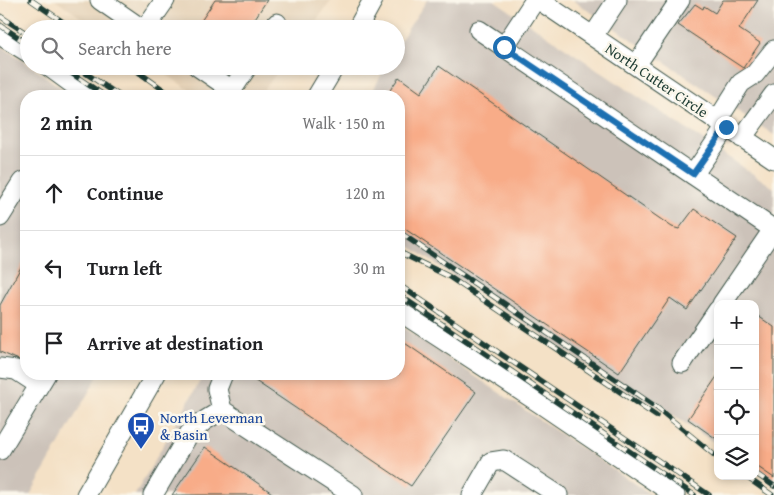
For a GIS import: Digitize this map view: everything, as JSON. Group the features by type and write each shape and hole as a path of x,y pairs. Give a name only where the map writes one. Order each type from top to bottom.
{"street":[{"path":"100,0 130,20"},
{"path":"151,20 165,0"},
{"path":"362,20 373,0"},
{"path":"504,47 536,0"},
{"name":"North Cutter Circle","path":"539,0 774,159"},
{"path":"636,66 680,0"},
{"path":"592,36 614,1"},
{"path":"479,30 774,228 725,300"},
{"path":"0,35 20,47"},
{"path":"693,174 722,124 741,84 755,74 774,50"},
{"path":"60,75 81,90"},
{"path":"210,75 232,90 242,75"},
{"path":"321,90 330,75"},
{"path":"742,138 774,94"},
{"path":"0,217 20,185"},
{"path":"405,315 675,495"},
{"path":"682,363 714,316"},
{"path":"0,368 20,371"},
{"path":"0,450 41,380"},
{"path":"86,495 153,380"},
{"path":"221,380 217,389 222,410 353,495"},
{"path":"153,495 189,434 199,424 222,410"},
{"path":"472,495 491,462 504,460 558,495"}],"shaded area":[{"path":"55,0 332,0 317,20 85,20"},
{"path":"427,0 494,0 774,188 774,483 759,473 759,300 714,300 714,442 671,414 613,383 405,243 405,90 373,90 381,75 405,75 405,33"},
{"path":"573,0 774,0 774,135 721,100"},
{"path":"0,45 20,59 20,75 43,75 64,90 20,90 20,380 96,380 30,495 0,495"},
{"path":"167,75 275,75 264,90 189,90"},
{"path":"405,329 651,495 135,495 201,380 405,380"}],"building":[{"path":"215,0 267,0 254,20 202,20"},
{"path":"723,0 758,0 739,29 760,43 743,68 678,25 695,4 703,9 704,6 715,13"},
{"path":"439,66 672,227 679,229 694,209 737,238 687,310 670,298 619,373 405,229 405,90 390,90 399,77 421,93"},
{"path":"20,269 20,360 0,352 0,305"},
{"path":"759,317 774,327 774,478 759,468"},
{"path":"405,343 476,392 411,486 254,380 405,380"},
{"path":"714,381 714,437 688,419"},
{"path":"205,447 275,495 172,495"}],"railway":[{"path":"31,0 60,20"},
{"path":"0,16 20,29"},
{"path":"0,25 20,39"},
{"path":"74,75 96,90"},
{"path":"88,75 111,90"},
{"path":"143,75 164,90"},
{"path":"405,236 656,407 714,455"},
{"path":"405,255 448,276 656,416"},
{"path":"405,289 709,495"},
{"path":"405,299 694,495"},
{"path":"759,476 774,486"},
{"path":"751,480 772,495"}],"place":[{"name":"North Leverman & Basin","path":"141,450"}],"route":[{"path":"504,47 693,174 726,127"}]}
